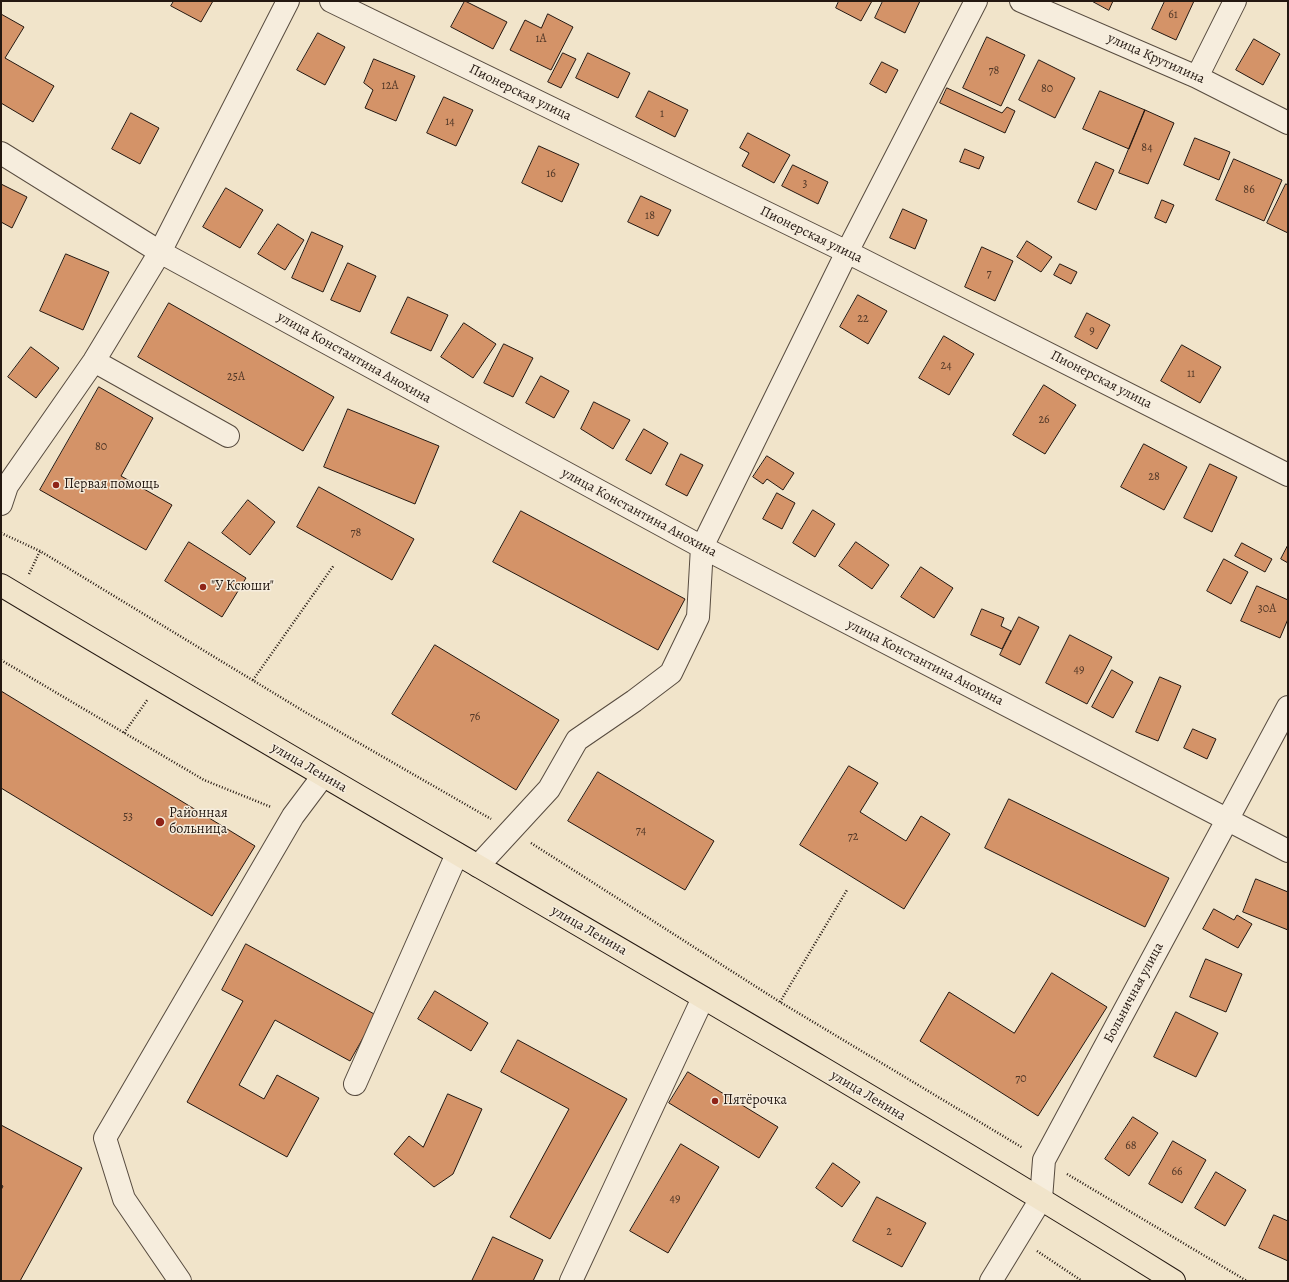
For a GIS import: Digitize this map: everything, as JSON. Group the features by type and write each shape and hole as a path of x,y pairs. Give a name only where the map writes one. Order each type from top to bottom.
{"main road":[{"name":"улица Ленина","path":"1,585 161,681 703,998 1041,1199 1174,1281"}],"street":[{"path":"1,504 7,486 94,361 160,252 288,1"},
{"name":"Пионерская улица","path":"332,1 847,252 1288,475"},
{"path":"478,866 549,789 577,740 634,701 671,673 698,617 702,547 847,252 976,1"},
{"name":"улица Крутилина","path":"1021,1 1197,77 1288,123"},
{"path":"1197,77 1235,1"},
{"name":"улица Константина Анохина","path":"1,153 160,252 702,547 1288,851"},
{"path":"94,361 228,436"},
{"name":"Больничная улица","path":"991,1281 1041,1199 1044,1160 1288,707"},
{"path":"180,1281 124,1199 105,1138 293,816 323,776"},
{"path":"355,1084 457,854"},
{"path":"571,1281 703,998"}],"path":[{"path":"253,680 334,565"},
{"path":"1,660 204,780 293,816"},
{"path":"124,733 161,681"},
{"path":"780,1002 847,890"},
{"path":"1044,1160 1247,1281"},
{"path":"1018,1238 1082,1281"}],"building":[{"path":"174,1 213,1 201,22 171,6"},
{"path":"465,1 507,22 493,49 451,27"},
{"path":"839,1 872,1 861,21 836,8"},
{"path":"883,1 920,1 905,33 875,18"},
{"path":"1092,1 1113,1 1109,10"},
{"path":"1165,1 1194,1 1176,40 1152,29"},
{"path":"1,14 24,27 5,58 54,86 33,122 1,103"},
{"path":"548,14 573,27 551,70 510,50 525,20 541,28"},
{"path":"318,33 345,47 325,85 297,70"},
{"path":"987,37 1025,55 1001,106 963,88"},
{"path":"1254,39 1280,54 1263,85 1236,70"},
{"path":"563,53 576,59 561,88 548,82"},
{"path":"588,53 630,73 618,98 576,78"},
{"path":"374,59 415,76 396,121 365,108 373,90 364,83"},
{"path":"1039,60 1075,78 1055,118 1019,100"},
{"path":"882,62 898,70 886,93 870,84"},
{"path":"947,88 1002,113 1007,107 1015,111 1005,133 940,103"},
{"path":"649,91 688,110 675,137 636,117"},
{"path":"1100,91 1145,110 1129,149 1083,129"},
{"path":"444,97 473,110 456,146 427,133"},
{"path":"1145,110 1174,123 1148,184 1119,173"},
{"path":"131,113 159,128 140,164 112,149"},
{"path":"748,133 790,155 774,183 742,166 749,153 740,148"},
{"path":"1195,138 1230,152 1219,180 1184,165"},
{"path":"539,146 579,164 562,202 522,183"},
{"path":"965,149 984,157 979,169 960,162"},
{"path":"1234,159 1282,180 1264,221 1216,200"},
{"path":"1096,162 1114,170 1096,210 1078,202"},
{"path":"793,165 828,182 818,204 782,186"},
{"path":"1,184 27,197 12,228 1,222"},
{"path":"1286,184 1288,185 1288,233 1267,223"},
{"path":"226,188 263,210 240,248 203,227"},
{"path":"641,196 671,210 658,236 628,222"},
{"path":"1162,200 1174,205 1166,223 1155,218"},
{"path":"903,209 927,220 915,249 890,238"},
{"path":"278,224 304,240 285,270 258,254"},
{"path":"312,232 343,246 323,292 292,278"},
{"path":"1027,241 1052,257 1041,272 1017,257"},
{"path":"982,247 1013,261 995,301 965,287"},
{"path":"66,254 109,272 83,330 40,311"},
{"path":"348,263 376,276 360,312 331,300"},
{"path":"1060,264 1077,272 1071,284 1054,275"},
{"path":"858,295 887,311 868,344 840,327"},
{"path":"408,297 448,315 431,351 391,333"},
{"path":"169,303 334,397 303,451 138,357"},
{"path":"1087,313 1110,325 1097,349 1075,337"},
{"path":"464,323 496,344 473,378 441,357"},
{"path":"944,336 974,354 949,395 919,378"},
{"path":"504,344 533,358 513,397 484,383"},
{"path":"1182,345 1221,367 1200,403 1161,381"},
{"path":"31,347 59,368 36,398 8,377"},
{"path":"541,376 569,391 554,418 526,403"},
{"path":"1044,385 1076,405 1045,454 1013,435"},
{"path":"99,387 153,418 121,476 172,505 146,550 40,490"},
{"path":"594,402 630,420 613,449 581,429"},
{"path":"348,409 439,446 415,504 324,467"},
{"path":"644,429 668,443 651,474 626,460"},
{"path":"1144,444 1187,467 1164,510 1121,487"},
{"path":"681,454 703,465 687,496 666,485"},
{"path":"767,456 794,473 783,490 767,479 763,484 753,477"},
{"path":"1210,464 1237,477 1212,532 1184,518"},
{"path":"319,487 414,539 392,580 297,527"},
{"path":"777,493 795,503 782,529 763,519"},
{"path":"248,500 275,522 250,555 222,533"},
{"path":"813,510 835,524 815,557 793,543"},
{"path":"521,511 685,599 658,650 493,562"},
{"path":"189,542 246,578 222,617 165,581"},
{"path":"856,542 889,565 872,589 839,566"},
{"path":"1242,543 1272,559 1265,572 1235,556"},
{"path":"1288,545 1288,563 1281,559"},
{"path":"1224,559 1248,572 1231,604 1207,591"},
{"path":"921,567 953,588 934,618 901,597"},
{"path":"1257,586 1288,600 1288,619 1280,638 1241,621"},
{"path":"982,609 1004,618 1001,626 1011,631 1002,649 971,635"},
{"path":"1019,617 1039,627 1020,665 1000,655"},
{"path":"1070,635 1112,657 1087,704 1046,683"},
{"path":"435,645 559,720 516,790 392,714"},
{"path":"1112,670 1133,682 1113,718 1092,707"},
{"path":"1160,677 1181,686 1158,741 1136,732"},
{"path":"1,691 255,846 212,916 1,788"},
{"path":"1193,729 1216,739 1207,759 1184,748"},
{"path":"849,766 878,783 860,812 906,841 921,816 950,834 904,909 800,845"},
{"path":"598,772 714,841 685,890 568,821"},
{"path":"1009,799 1169,878 1145,927 985,848"},
{"path":"1256,879 1288,892 1288,930 1243,912"},
{"path":"1214,909 1234,920 1237,915 1252,924 1238,948 1203,929"},
{"path":"246,944 376,1015 350,1061 275,1020 239,1085 264,1099 277,1075 319,1098 287,1157 187,1102 243,1001 222,990"},
{"path":"1206,959 1242,974 1226,1012 1190,997"},
{"path":"1052,973 1107,1007 1038,1116 920,1041 949,992 1014,1033"},
{"path":"435,991 488,1023 471,1051 418,1019"},
{"path":"1176,1012 1218,1033 1196,1077 1154,1057"},
{"path":"518,1040 627,1099 550,1239 510,1217 569,1109 501,1072"},
{"path":"688,1072 778,1127 759,1158 669,1103"},
{"path":"448,1094 482,1109 453,1174 434,1187 394,1154 409,1136 423,1147"},
{"path":"1133,1117 1158,1133 1129,1176 1105,1159"},
{"path":"1,1125 82,1168 20,1281 1,1281 1,1190 3,1186 1,1185"},
{"path":"1173,1141 1206,1160 1182,1203 1149,1184"},
{"path":"681,1144 719,1167 668,1253 630,1231"},
{"path":"833,1163 860,1182 842,1207 816,1188"},
{"path":"1216,1172 1246,1190 1225,1226 1195,1208"},
{"path":"877,1197 926,1223 902,1267 853,1241"},
{"path":"1274,1215 1288,1221 1288,1261 1259,1248"},
{"path":"493,1237 543,1260 533,1281 472,1281"}],"place":[{"name":"Первая помощь","path":"56,485"},
{"name":"\"У Ксюши\"","path":"203,587"},
{"name":"Районная больница","path":"160,822"},
{"name":"Пятёрочка","path":"715,1101"}]}
